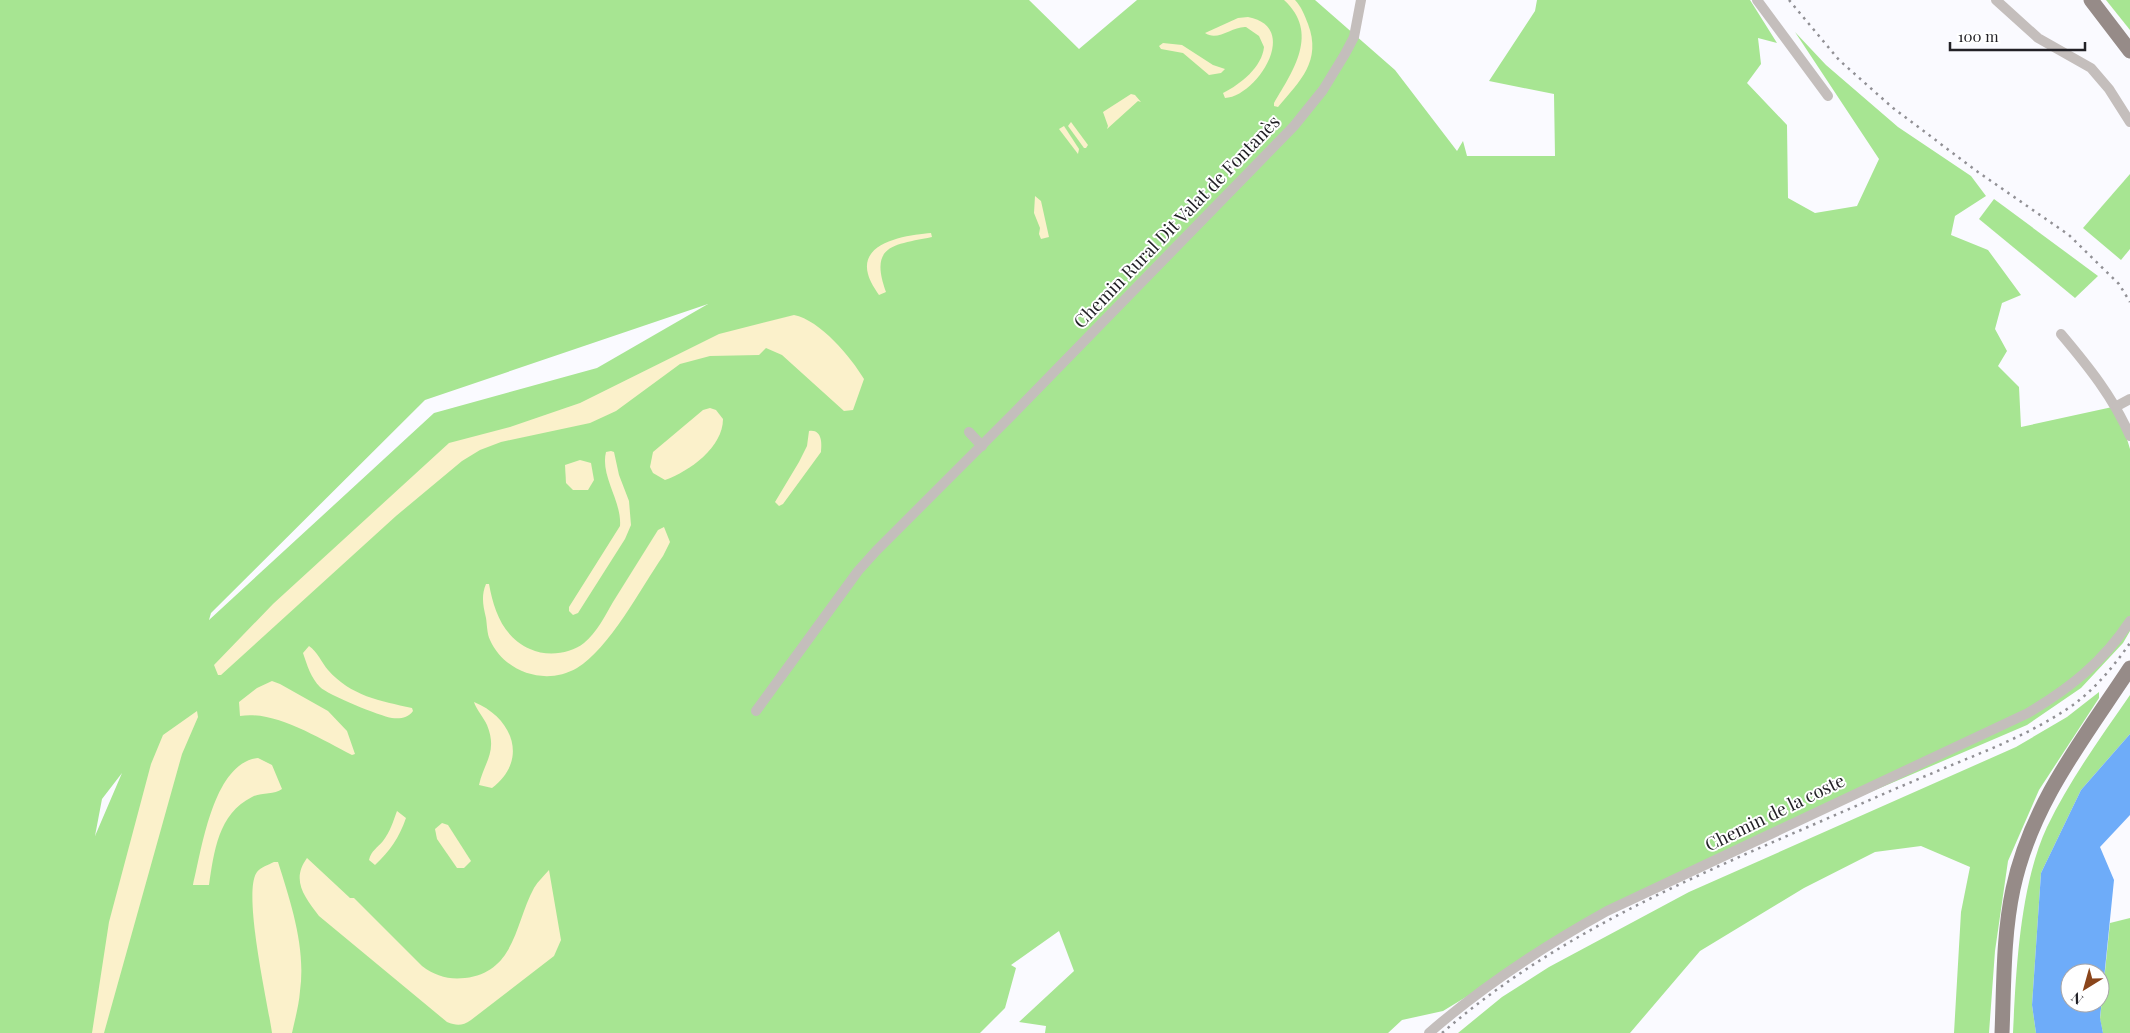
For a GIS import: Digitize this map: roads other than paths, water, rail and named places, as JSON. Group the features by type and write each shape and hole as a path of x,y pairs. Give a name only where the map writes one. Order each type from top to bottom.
{"main road":[{"path":"2091,0 2130,51"},
{"path":"2002,1033 2006,934 2013,889 2023,853 2036,818 2062,769 2130,668"}],"street":[{"name":"Chemin Rural Dit Valat de Fontanès","path":"756,711 865,563 982,446 1303,115 1323,90 1354,37 1361,0"},
{"path":"1757,0 1828,96"},
{"path":"1996,0 2038,38 2091,68 2109,89 2130,122"},
{"path":"2061,334 2093,372 2117,406 2130,436"},
{"path":"2117,406 2130,399"},
{"path":"969,432 982,446"},
{"name":"Chemin de la coste","path":"1429,1033 1461,1005 1569,931 1607,911 2028,713 2066,690 2098,662 2116,642 2130,621"}],"water":[{"path":"2130,734 2130,815 2100,847 2114,880 2106,963 2060,963 2060,1013 2101,1013 2103,1033 2036,1033 2032,1005 2041,873 2081,790"}],"railway":[{"path":"1789,0 1839,60 1893,108 1978,172 2069,235 2119,284 2130,302"},
{"path":"1442,1033 1487,997 1534,964 1583,934 1632,908 1735,859 1996,747 2043,724 2073,705 2089,692 2111,669 2130,643"}]}
